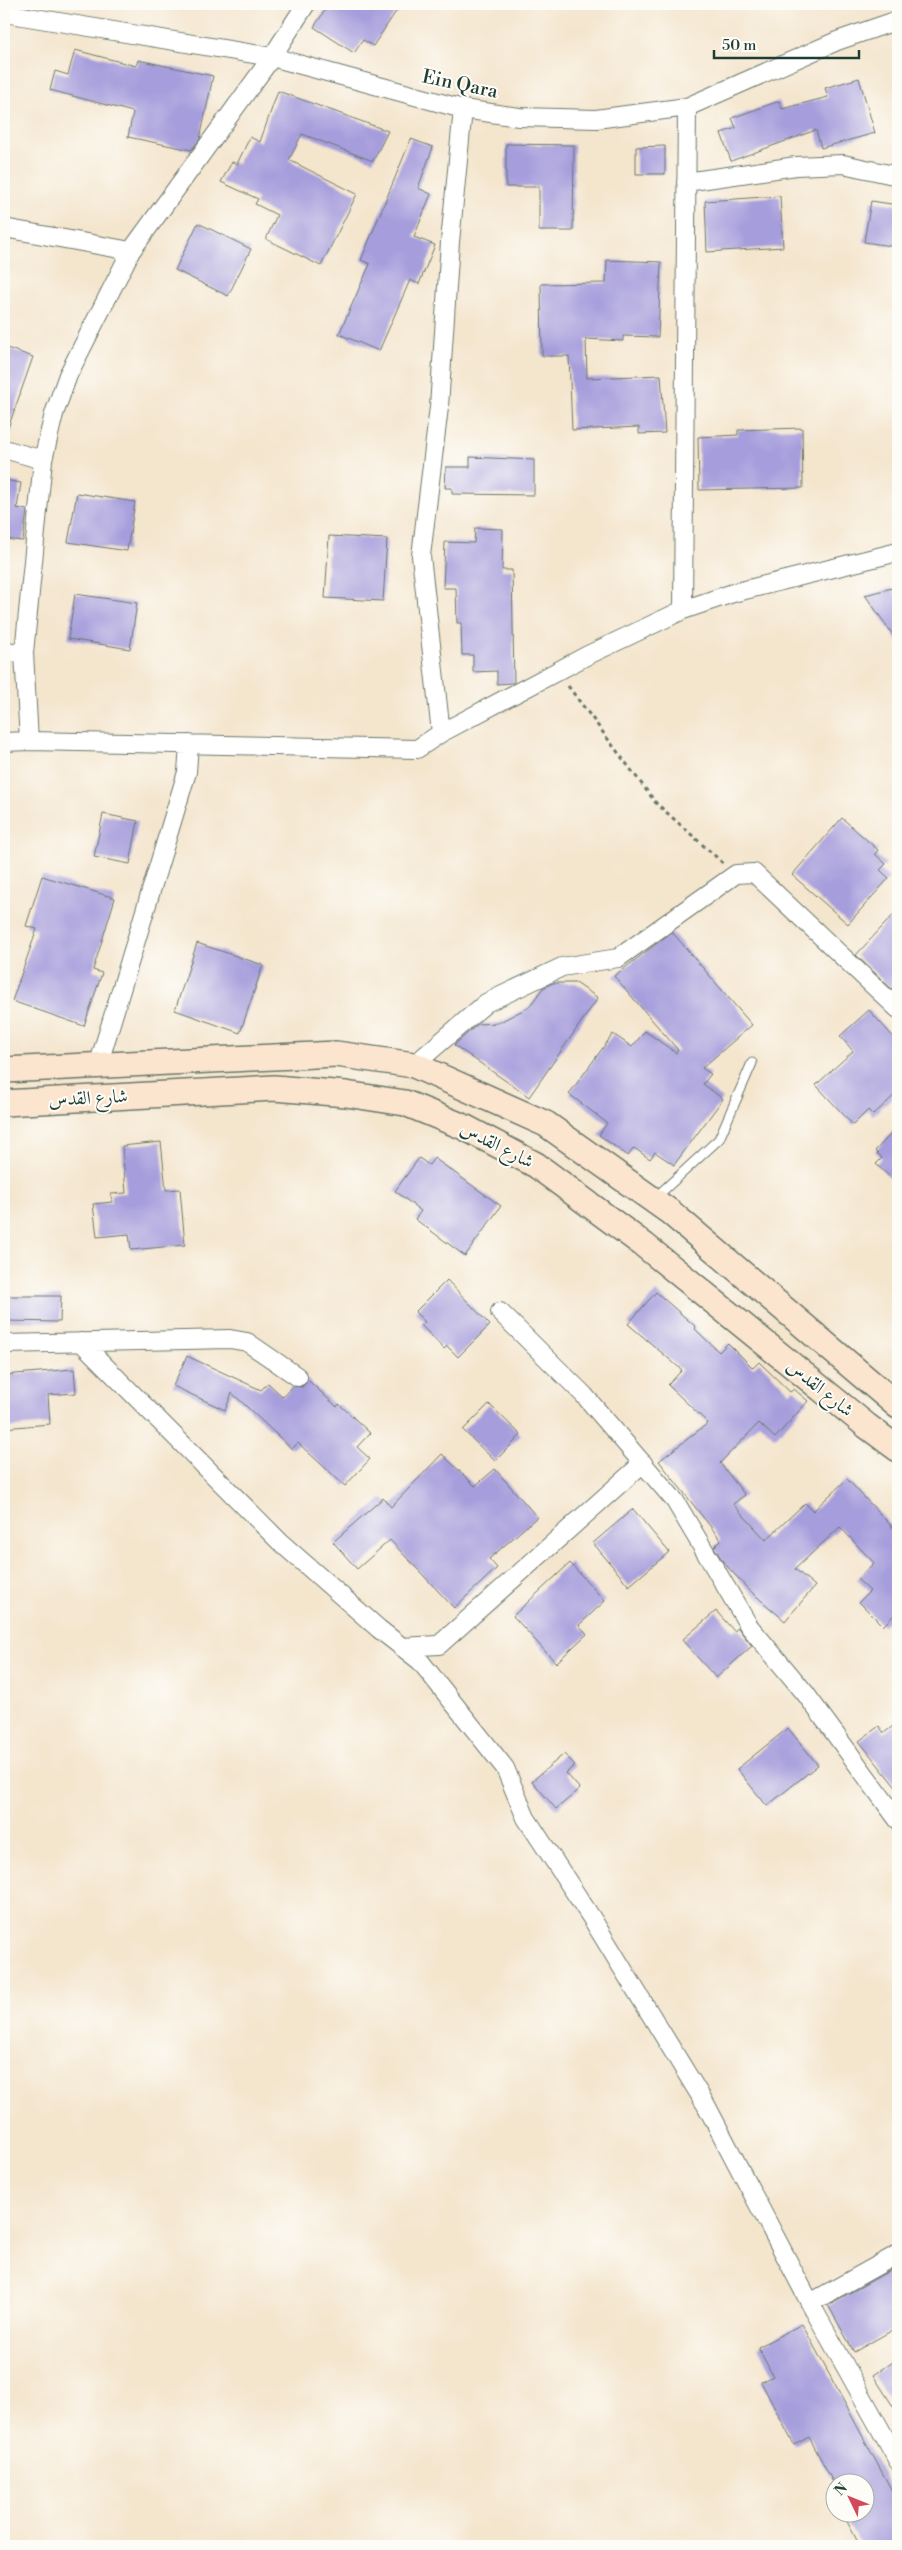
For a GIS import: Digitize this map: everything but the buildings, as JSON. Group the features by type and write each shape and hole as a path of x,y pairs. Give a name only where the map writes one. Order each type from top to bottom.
{"main road":[{"name":"شارع القدس","path":"4,1070 336,1054 414,1065 546,1124 653,1200 898,1406"},
{"name":"شارع القدس","path":"4,1103 274,1088 346,1094 405,1103 464,1127 536,1164 644,1245 898,1449"},
{"path":"867,1426 898,1406"}],"street":[{"path":"29,741 24,652 43,460 54,414 68,376 132,250 272,57 306,4"},
{"name":"Ein Qara","path":"4,13 27,10 272,57 463,109 519,117 596,119 687,107 838,41 898,20"},
{"path":"683,610 687,107"},
{"path":"441,733 421,556 439,407 450,242 463,109"},
{"path":"686,182 796,166 843,164 898,176"},
{"path":"4,228 132,250"},
{"path":"4,450 43,460"},
{"path":"4,742 417,749 441,733 557,672 683,610 733,593 898,552"},
{"path":"4,651 24,652"},
{"path":"98,1066 187,772 189,744"},
{"path":"414,1065 486,1002 562,967 618,958 736,874 754,874 898,1009"},
{"path":"500,1312 584,1395 675,1501 749,1626 805,1693 898,1820"},
{"path":"4,1344 230,1339 247,1342 298,1377"},
{"path":"81,1342 280,1542 420,1662 505,1768 526,1818 591,1917 706,2105 810,2303 898,2461"},
{"path":"401,1647 439,1645 643,1463"},
{"path":"810,2303 898,2254"}],"lane":[{"path":"653,1200 719,1139 752,1063"}],"path":[{"path":"557,672 656,803 736,874"}]}
